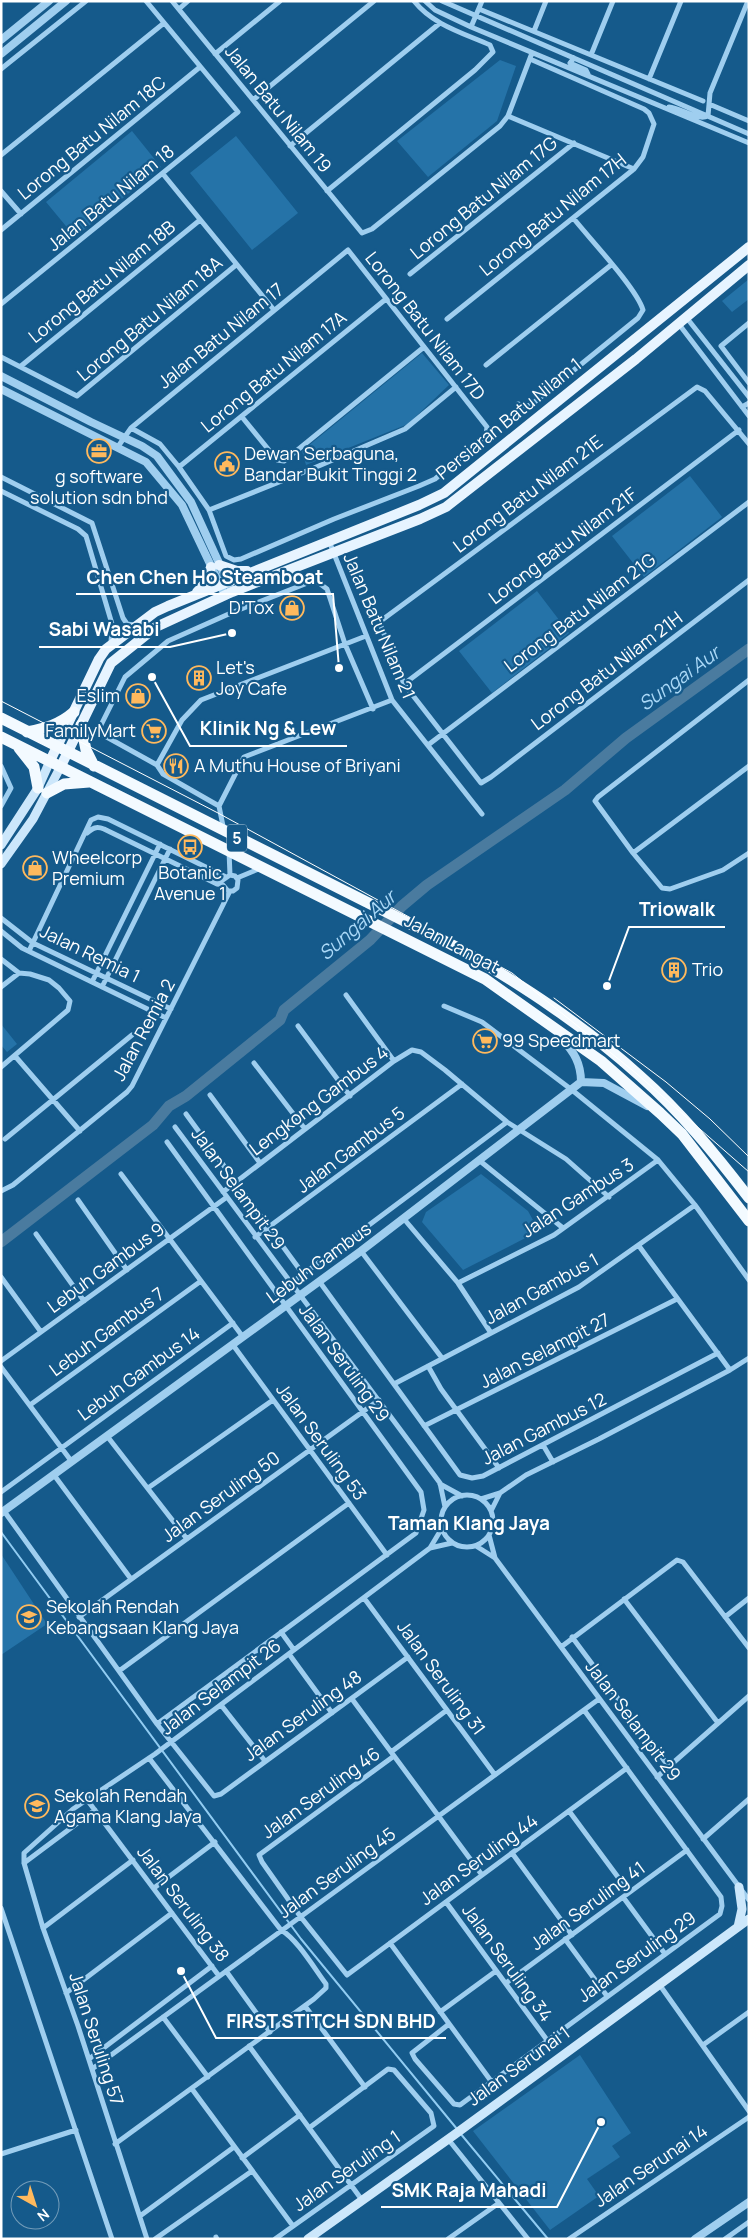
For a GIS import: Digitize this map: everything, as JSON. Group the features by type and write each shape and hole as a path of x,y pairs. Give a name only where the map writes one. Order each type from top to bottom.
{"highway":[{"path":"27,732 52,727 63,722 74,712"},
{"name":"Jalan Langat","path":"1,718 460,948 509,978 581,1027 640,1076 685,1120 749,1198"},
{"path":"81,725 86,750 94,766"},
{"name":"Jalan Langat","path":"1,736 264,866 485,979 601,1061 660,1113 682,1134 749,1221"},
{"path":"13,742 34,766 43,790 64,784 96,783"}],"main road":[{"name":"Persiaran Batu Nilam 1","path":"62,750 74,712 99,659 106,649 155,612 444,493 749,247"},
{"path":"617,353 629,348 666,321 681,319 690,301 723,274 730,264"},
{"name":"Persiaran Batu Nilam 1","path":"55,763 62,750 81,725 105,672 116,659 167,621 228,594 333,554 446,507 749,265"},
{"path":"195,595 206,582 215,566 237,571 251,571"},
{"path":"1,864 32,819 55,763"},
{"path":"1,845 43,790"},
{"path":"738,1927 746,1892"},
{"name":"Jalan Serunai 1","path":"308,2239 749,1919"}],"street":[{"path":"1,40 49,1"},
{"path":"1,54 66,1"},
{"path":"1,69 86,1"},
{"path":"146,1 200,67"},
{"name":"Jalan Batu Nilam 19","path":"172,1 362,234 372,229 429,184 500,126 508,116"},
{"path":"178,9 188,1"},
{"path":"215,54 280,1"},
{"path":"253,100 374,1"},
{"path":"327,191 488,58 493,48 440,24 427,15 414,1"},
{"path":"425,1 435,10 471,27 749,143"},
{"path":"442,1 475,17 749,134"},
{"path":"471,27 482,1"},
{"path":"534,31 546,1"},
{"path":"591,54 613,1"},
{"path":"649,79 681,1"},
{"path":"708,116 710,93 748,1"},
{"path":"479,9 703,101"},
{"path":"1,155 164,23"},
{"path":"290,146 440,24"},
{"path":"532,53 508,116 634,169"},
{"path":"574,58 570,63 586,70 589,75"},
{"name":"Lorong Batu Nilam 17H","path":"447,319 634,169 643,157 648,144 654,124 653,118 644,109 530,59"},
{"name":"Jalan Batu Nilam 18","path":"1,304 238,112 200,67"},
{"name":"Lorong Batu Nilam 18C","path":"1,230 200,67"},
{"path":"695,110 710,93"},
{"path":"709,104 749,121"},
{"path":"666,108 679,108 701,118 708,116"},
{"name":"Lorong Batu Nilam 17G","path":"410,274 574,143"},
{"path":"163,174 274,310"},
{"path":"1,190 20,214"},
{"path":"518,404 524,406 531,405 638,318 643,310 642,304 574,219"},
{"name":"Lorong Batu Nilam 18B","path":"21,366 200,220"},
{"name":"Lorong Batu Nilam 17D","path":"209,510 226,556 234,560 241,559 435,479 486,435 487,427 348,250"},
{"name":"Jalan Batu Nilam 17","path":"117,448 123,436 131,428 348,250"},
{"name":"Lorong Batu Nilam 18A","path":"1,357 77,396 236,265"},
{"path":"486,365 611,265"},
{"name":"Lorong Batu Nilam 17A","path":"179,466 386,299"},
{"path":"681,319 749,397"},
{"path":"681,319 748,415"},
{"path":"749,323 721,346 749,382"},
{"path":"242,416 277,460 284,461 424,347"},
{"path":"1,376 123,436 157,456 191,502 215,566"},
{"path":"131,428 160,444 179,466 209,510 406,429 456,387"},
{"name":"Lorong Batu Nilam 21E","path":"404,684 381,628 382,620 697,387 702,388 738,430"},
{"path":"1,389 146,462 177,496 224,583 228,594"},
{"path":"742,407 749,403"},
{"path":"738,430 749,444"},
{"name":"Lorong Batu Nilam 21F","path":"404,684 738,430"},
{"path":"1,477 92,523 122,618 127,624 139,624"},
{"path":"1,491 78,529 86,536 112,624 112,639 106,649"},
{"name":"Lorong Batu Nilam 21G","path":"428,745 749,502"},
{"name":"Jalan Batu Nilam 21","path":"329,541 392,700 482,814"},
{"path":"220,806 163,774 157,765 102,735 100,726 125,677 168,641 231,613 316,580 327,589 345,644 373,709"},
{"name":"Lorong Batu Nilam 21H","path":"441,734 481,783 491,778 749,580"},
{"path":"157,765 182,720 202,700 366,636"},
{"path":"749,680 595,801 596,805 662,888 670,889 723,870 749,853"},
{"path":"404,684 441,734"},
{"path":"226,832 220,822 220,806 244,757 373,709 392,700"},
{"path":"1,766 11,788 1,806"},
{"path":"633,853 749,766"},
{"path":"29,951 91,820 103,818 228,876 237,878 264,866"},
{"path":"84,835 93,828 98,827 217,884 223,885 226,890 230,891"},
{"path":"92,982 160,844"},
{"path":"228,849 228,876"},
{"path":"102,987 170,850"},
{"path":"217,884 228,876"},
{"name":"Jalan Remia 2","path":"1,1191 13,1185 132,1086 230,891 237,888 239,883 237,878"},
{"name":"Jalan Remia 1","path":"1,918 33,943 171,1009"},
{"name":"Jalan Remia 1","path":"1,931 29,951 166,1018"},
{"path":"1,959 19,973 30,974 49,980 70,1001 68,1010 1,1067"},
{"path":"1,987 19,973"},
{"path":"346,995 394,1062"},
{"path":"444,1006 482,1022 572,1090 658,1160 695,1205 749,1280"},
{"path":"549,1024 576,1056 581,1067 581,1082 604,1083 660,1113"},
{"path":"298,1026 350,1096"},
{"path":"5,1139 132,1034"},
{"name":"Lengkong Gambus 4","path":"223,1192 409,1050 421,1052 462,1084"},
{"path":"15,1056 80,1131"},
{"path":"254,1063 305,1129"},
{"name":"Lebuh Gambus","path":"2,1512 361,1251 581,1082"},
{"path":"462,1084 507,1122 566,1159 609,1196"},
{"name":"Jalan Gambus 5","path":"256,1237 462,1084"},
{"path":"210,1095 260,1163"},
{"path":"186,1114 303,1274"},
{"path":"290,1284 507,1122"},
{"name":"Jalan Selampit 29","path":"175,1127 440,1484 445,1507"},
{"name":"Jalan Seruling 29","path":"167,1142 421,1492 424,1510 416,1534 388,1555"},
{"name":"Jalan Gambus 3","path":"458,1283 563,1228 658,1160"},
{"path":"480,1161 563,1228"},
{"path":"121,1174 243,1337"},
{"name":"Lebuh Gambus 9","path":"1,1361 227,1198"},
{"path":"78,1200 127,1270"},
{"name":"Jalan Gambus 1","path":"394,1384 571,1292 695,1205"},
{"path":"404,1219 458,1283 491,1333"},
{"path":"36,1234 84,1302"},
{"path":"639,1246 730,1370"},
{"path":"361,1251 442,1358"},
{"path":"1,1277 41,1332"},
{"name":"Lebuh Gambus 7","path":"30,1405 201,1281"},
{"name":"Jalan Gambus 12","path":"319,1281 460,1475 472,1478 483,1476 499,1468 718,1353"},
{"name":"Jalan Selampit 27","path":"424,1426 677,1299"},
{"name":"Lebuh Gambus 14","path":"1,1492 233,1323"},
{"name":"Jalan Seruling 53","path":"233,1345 388,1555"},
{"path":"481,1499 500,1493 526,1475 730,1370 749,1358"},
{"path":"428,1366 456,1411 499,1468"},
{"path":"1,1367 72,1462"},
{"path":"148,1488 273,1400"},
{"name":"Jalan Seruling 50","path":"79,1617 379,1400"},
{"path":"107,1436 187,1539"},
{"path":"543,1445 553,1462"},
{"path":"54,1476 132,1579"},
{"name":"Jalan Selampit 29","path":"440,1484 462,1496"},
{"path":"491,1510 500,1493"},
{"path":"462,1496 475,1496 481,1499 491,1510 493,1523 489,1535 476,1546 468,1547 452,1543 442,1528 442,1514 445,1507 462,1496"},
{"path":"119,1671 350,1503"},
{"path":"2,1512 171,1742"},
{"name":"Jalan Selampit 26","path":"24,1863 24,1853 74,1809 155,1754 430,1548 442,1528"},
{"name":"Jalan Selampit 29","path":"489,1535 495,1558 599,1700 746,1892"},
{"name":"Jalan Selampit 26","path":"430,1548 452,1543"},
{"name":"Jalan Selampit 29","path":"476,1546 495,1558"},
{"path":"158,1724 388,1555"},
{"path":"560,1647 678,1560 683,1562 749,1648"},
{"name":"Jalan Seruling 31","path":"364,1598 495,1775"},
{"path":"725,1616 749,1598"},
{"path":"624,1599 718,1723"},
{"path":"281,1632 291,1652 332,1713"},
{"name":"Jalan Selampit 29","path":"572,1638 669,1767"},
{"name":"Jalan Seruling 48","path":"171,1742 214,1796 221,1794 408,1657"},
{"path":"657,1777 749,1696"},
{"path":"352,1698 482,1875"},
{"name":"Jalan Seruling 45","path":"92,2070 297,1918 599,1700"},
{"path":"221,1705 265,1761"},
{"name":"Jalan Seruling 46","path":"297,1918 259,1855 447,1710"},
{"name":"Jalan Selampit 29","path":"584,1710 721,1897"},
{"path":"115,2144 270,2032 326,1988 326,1984 288,1934 149,1758"},
{"name":"Jalan Seruling 44","path":"297,1918 347,1975 627,1768"},
{"path":"704,1839 749,1799"},
{"name":"Jalan Seruling 38","path":"88,1801 219,1976"},
{"path":"24,1863 95,1810"},
{"path":"570,1811 629,1892"},
{"path":"154,1888 215,1842"},
{"name":"Jalan Seruling 41","path":"506,1983 687,1850"},
{"path":"512,1853 572,1934"},
{"path":"43,1928 133,1860"},
{"name":"Jalan Seruling 57","path":"24,1863 43,1928 89,2059 115,2144 148,2239"},
{"path":"623,1897 665,1954"},
{"name":"Jalan Seruling 29","path":"449,2024 412,2053 454,2104 460,2105 720,1914 722,1906 721,1897"},
{"name":"Jalan Seruling 34","path":"446,1902 547,2040"},
{"path":"1,1908 112,2239"},
{"path":"66,1993 172,1913"},
{"path":"566,1939 607,1996"},
{"path":"390,1943 491,2081"},
{"path":"89,2059 212,1966"},
{"path":"226,1971 270,2032"},
{"path":"440,2012 496,1971"},
{"path":"659,1984 749,2111"},
{"path":"305,2006 364,2087 309,2128"},
{"path":"703,2046 749,2012"},
{"path":"164,2016 208,2077"},
{"path":"249,2046 362,2200"},
{"name":"Jalan Seruling 1","path":"275,2239 434,2126 434,2118 431,2113 396,2072 388,2069 364,2087"},
{"path":"192,2089 293,2226"},
{"path":"242,2158 300,2115"},
{"name":"Jalan Serunai 14","path":"569,2239 749,2117"},
{"path":"1,2154 76,2130"},
{"path":"451,2137 528,2239"},
{"path":"140,2216 234,2147"},
{"path":"155,2239 252,2171"},
{"path":"695,2239 749,2202"},
{"path":"448,2239 499,2203"},
{"path":"725,2239 748,2224"}],"shaded area":[{"path":"500,60 516,66 497,121 428,177 397,141"},
{"path":"132,131 161,167 75,237 46,202"},
{"path":"236,136 298,213 252,250 190,173"},
{"path":"749,279 749,299 732,312 722,301"},
{"path":"422,353 449,385 408,424 306,465 302,451"},
{"path":"690,476 722,517 644,577 612,536"},
{"path":"537,591 569,633 492,693 459,651"},
{"path":"1,1024 17,1044 7,1052 1,1045"},
{"path":"481,1174 528,1211 539,1231 463,1270 422,1222 426,1212"},
{"path":"1,1554 47,1624 1,1655"},
{"path":"580,2055 631,2133 612,2146 620,2157 587,2179 599,2196 550,2230 473,2131"}],"waterway":[{"name":"Sungai Aur","path":"1,1242 153,1125 169,1106 186,1096 280,1020 284,1010 370,940 402,906 427,885 565,790 626,738 749,649"},
{"path":"1,1532 301,1939 457,2129"},
{"path":"460,2133 548,2239"}],"tram line":[{"path":"1,701 218,813 512,973 637,1074 749,1172"},
{"path":"554,998 666,1082 710,1119 749,1157"}],"place":[{"name":"g software solution sdn bhd","path":"99,451"},
{"name":"Dewan Serbaguna, Bandar Bukit Tinggi 2","path":"227,464"},
{"name":"D'Tox","path":"292,608"},
{"name":"Sabi Wasabi","path":"232,633"},
{"name":"Chen Chen Ho Steamboat","path":"339,668"},
{"name":"Klinik Ng & Lew","path":"152,677"},
{"name":"Let's Joy Cafe","path":"199,678"},
{"name":"Eslim","path":"138,696"},
{"name":"FamilyMart","path":"154,731"},
{"name":"A Muthu House of Briyani","path":"176,766"},
{"name":"Botanic Avenue 1","path":"190,847"},
{"name":"Wheelcorp Premium","path":"35,868"},
{"name":"Trio","path":"674,970"},
{"name":"Triowalk","path":"607,986"},
{"name":"99 Speedmart","path":"485,1041"},
{"name":"Sekolah Rendah Kebangsaan Klang Jaya","path":"29,1617"},
{"name":"Sekolah Rendah Agama Klang Jaya","path":"37,1806"},
{"name":"FIRST STITCH SDN BHD","path":"181,1971"},
{"name":"SMK Raja Mahadi","path":"601,2122"}],"district":[{"name":"Taman Klang Jaya","path":"469,1523"}]}
